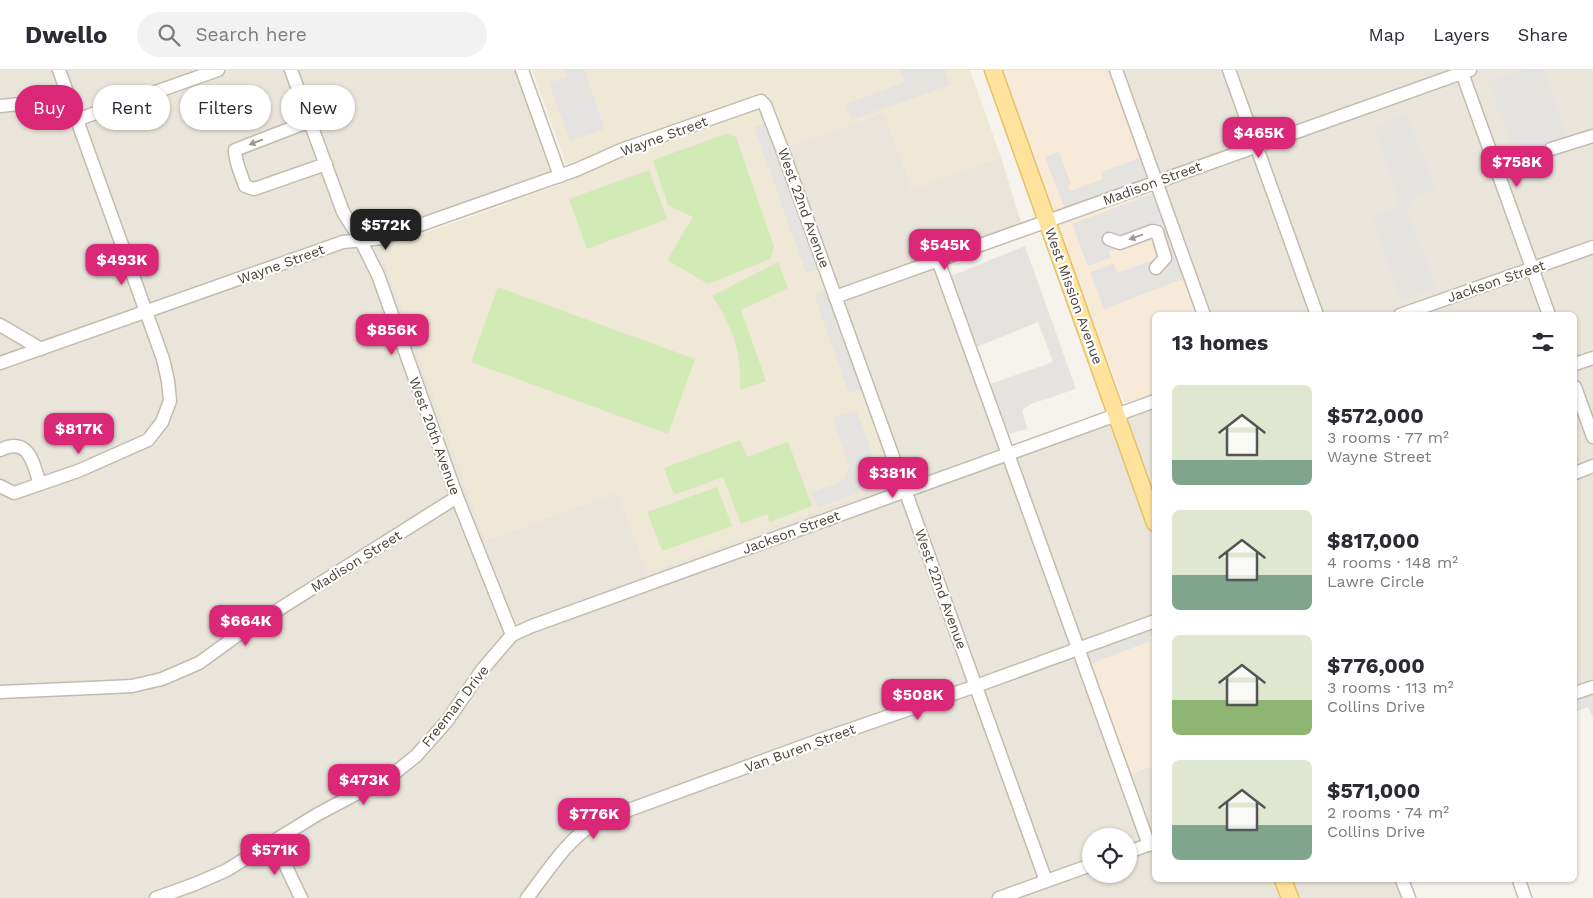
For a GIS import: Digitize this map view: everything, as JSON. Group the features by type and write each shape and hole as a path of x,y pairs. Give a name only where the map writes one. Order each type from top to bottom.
{"main road":[{"name":"West Mission Avenue","path":"993,70 1152,515"},
{"path":"1284,882 1290,898"}],"street":[{"path":"59,70 64,85"},
{"path":"83,118 218,70"},
{"name":"West 20th Avenue","path":"291,70 297,85"},
{"path":"522,70 560,176"},
{"path":"1116,70 1203,312"},
{"path":"1230,70 1316,312"},
{"path":"1464,71 1548,312"},
{"name":"Madison Street","path":"835,297 1464,71"},
{"name":"Wayne Street","path":"0,363 343,242 382,238 560,176 622,150 761,101"},
{"name":"West 22nd Avenue","path":"761,101 768,111 1046,881"},
{"path":"0,106 15,104"},
{"path":"0,486 14,493 78,471 148,440 162,422 170,400 163,360 80,130"},
{"path":"287,130 235,150 235,157 245,186 254,190 326,164"},
{"name":"West 20th Avenue","path":"313,130 343,212 378,275 457,497 512,635"},
{"path":"1551,149 1593,136"},
{"path":"1109,239 1120,243 1152,231 1157,232 1165,258 1156,268"},
{"name":"Jackson Street","path":"1409,312 1593,247"},
{"path":"938,260 1078,649 1152,844 1137,849"},
{"path":"0,325 41,349"},
{"path":"1577,363 1593,358"},
{"path":"1577,393 1593,437"},
{"name":"Jackson Street","path":"512,635 532,626 1152,401"},
{"path":"0,450 8,446 19,446 26,451 32,458 40,484"},
{"path":"1577,472 1593,466"},
{"name":"Madison Street","path":"0,692 112,688 132,686 162,679 198,663 235,637 457,497"},
{"name":"Van Buren Street","path":"526,898 559,855 594,824 820,740 1152,622"},
{"name":"Freeman Drive","path":"156,898 196,884 227,870 318,814 392,775 416,756 447,721 482,670 512,635"},
{"path":"1577,692 1593,687"},
{"path":"274,841 301,898"},
{"path":"999,898 1082,868"},
{"path":"1403,882 1408,898"},
{"path":"1520,882 1525,898"}],"shaded area":[{"path":"0,70 522,70 560,176 381,250 486,540 617,492 782,149 884,112 912,189 1001,157 1023,229 938,259 1008,453 1152,402 1152,636 1083,661 1125,776 1152,766 1152,882 1403,882 1409,898 0,898"},
{"path":"532,70 970,70 1001,157 912,189 884,112 782,149 901,481 647,573 617,492 485,540 381,249 572,180"},
{"path":"564,70 584,70 605,129 570,141 549,83 567,77"},
{"path":"900,70 949,70 945,72 950,85 852,120 846,104 905,82"},
{"path":"999,70 1116,70 1203,312 1152,312 1152,396 1124,403"},
{"path":"1115,70 1593,70 1593,687 1577,692 1577,312 1202,312"},
{"path":"1521,70 1544,70 1568,139 1523,154 1519,143 1511,146 1488,82"},
{"path":"1407,114 1435,188 1413,197 1408,211 1436,288 1401,300 1371,217 1393,209 1398,199 1373,126"},
{"path":"772,121 825,267 806,273 754,127"},
{"path":"1059,152 1071,184 1067,185 1070,191 1103,179 1101,172 1139,158 1147,178 1065,209 1045,157"},
{"path":"1159,191 1191,276 1104,309 1090,272 1114,264 1117,273 1161,257 1154,235 1109,251 1111,258 1088,266 1072,224"},
{"path":"1025,246 1076,389 1031,404 1022,410 1027,429 1005,435 986,384 1053,362 1038,322 974,348 948,277"},
{"path":"832,288 867,387 849,393 814,295"},
{"path":"856,410 879,476 877,481 868,489 818,508 812,492 840,482 848,471 849,464 832,418"},
{"path":"1146,631 1150,641 1091,664 1087,654"},
{"path":"1152,636 1152,766 1124,776 1083,661"},
{"path":"1593,693 1593,718 1588,707 1577,711 1577,699"}],"green space":[{"path":"726,134 736,137 774,247 770,259 708,284 667,260 693,217 668,205 653,160"},
{"path":"649,170 667,219 587,249 569,199"},
{"path":"778,262 788,288 741,310 766,381 740,390 738,352 735,341 726,319 712,296"},
{"path":"498,287 695,359 668,434 471,362"},
{"path":"740,440 747,457 788,442 812,506 770,522 767,514 741,524 723,477 674,495 664,468"},
{"path":"717,487 732,526 662,551 647,512"}]}
